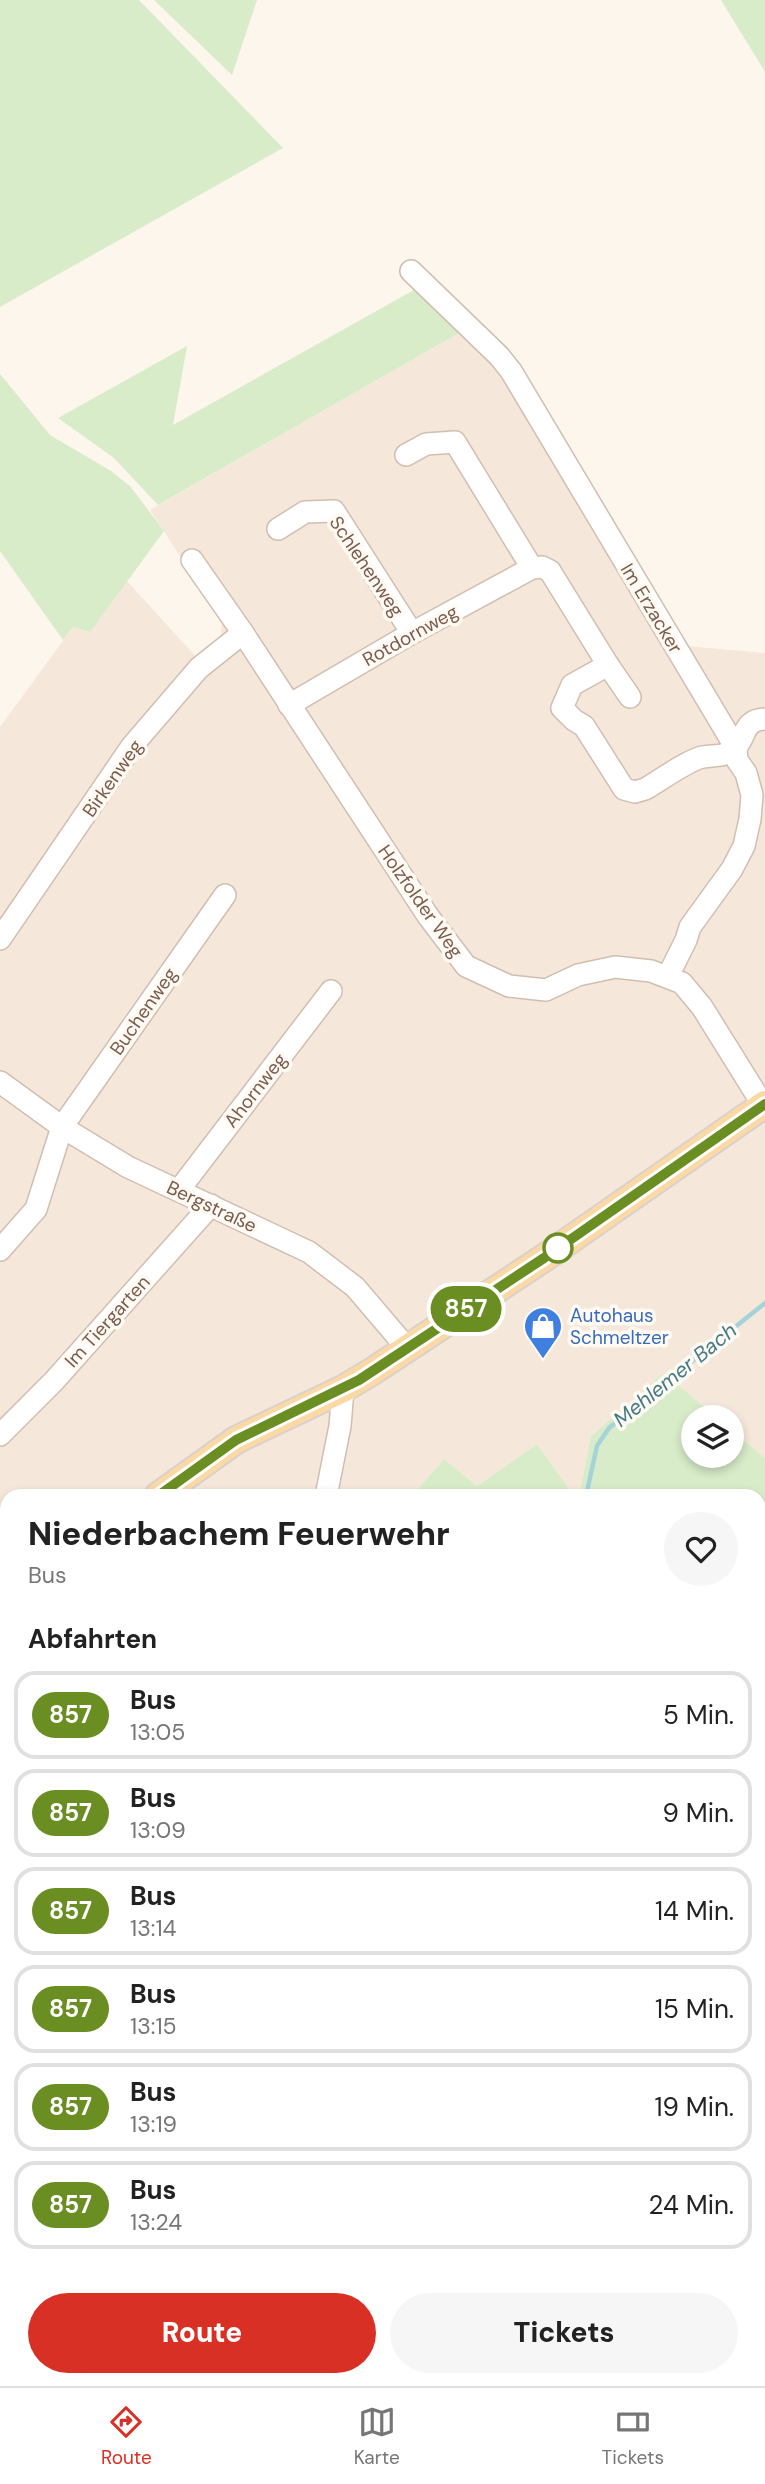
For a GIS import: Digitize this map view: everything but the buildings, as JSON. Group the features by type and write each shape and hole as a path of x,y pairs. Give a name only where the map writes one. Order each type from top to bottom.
{"main road":[{"path":"168,1489 236,1440 343,1389 407,1348 559,1248 764,1105"}],"street":[{"name":"Im Erzacker","path":"411,271 499,356 511,371 736,748 737,760 746,774 752,795 744,846 732,869 690,927 668,976"},
{"path":"406,455 426,443 455,442 532,568 542,567 550,571 630,697"},
{"name":"Schlehenweg","path":"278,529 305,512 334,511 412,633"},
{"name":"Holzfolder Weg","path":"192,560 243,633 428,916 466,966 509,986 546,990 578,975 615,967 668,976 682,983 702,1007 764,1105"},
{"name":"Rotdornweg","path":"289,705 412,633 532,568"},
{"name":"Birkenweg","path":"0,939 132,746 199,668 243,633"},
{"path":"608,665 572,685 562,708 584,726 624,789 635,792 645,789 701,757 721,756 736,748 746,727 765,719"},
{"name":"Buchenweg","path":"0,1250 36,1209 62,1127 225,895"},
{"name":"Ahornweg","path":"179,1189 331,991"},
{"name":"Bergstraße","path":"0,1082 62,1127 128,1167 309,1252 355,1287 407,1348"},
{"name":"Im Tiergarten","path":"0,1435 54,1381 211,1205"},
{"path":"327,1489 340,1426 343,1389"}],"shaded area":[{"path":"466,329 498,361 665,644 765,653 765,1458 744,1440 744,1405 702,1405 663,1373 591,1436 580,1489 569,1489 537,1444 477,1486 444,1459 418,1489 0,1489 0,727 73,627 90,632 126,580 198,659 220,641 222,621 150,510"}],"green space":[{"path":"0,0 139,0 283,148 0,307"},
{"path":"154,0 257,0 232,75"},
{"path":"721,0 765,0 765,72"},
{"path":"421,286 466,329 158,505 114,458 58,418 187,346 173,425"},
{"path":"0,374 50,435 111,471 130,486 164,531 90,632 73,627 63,640 0,551"},
{"path":"663,1373 702,1405 681,1405 681,1468 744,1468 744,1440 765,1458 765,1489 580,1489 591,1436"},
{"path":"537,1444 569,1489 418,1489 444,1459 477,1486"}],"waterway":[{"name":"Mehlemer Bach","path":"588,1489 597,1446 609,1428 765,1303"}],"bus line":[{"name":"857","path":"167,1489 236,1440 359,1380 544,1258 765,1104"}],"place":[{"name":"Autohaus Schmeltzer","path":"543,1360"}]}
